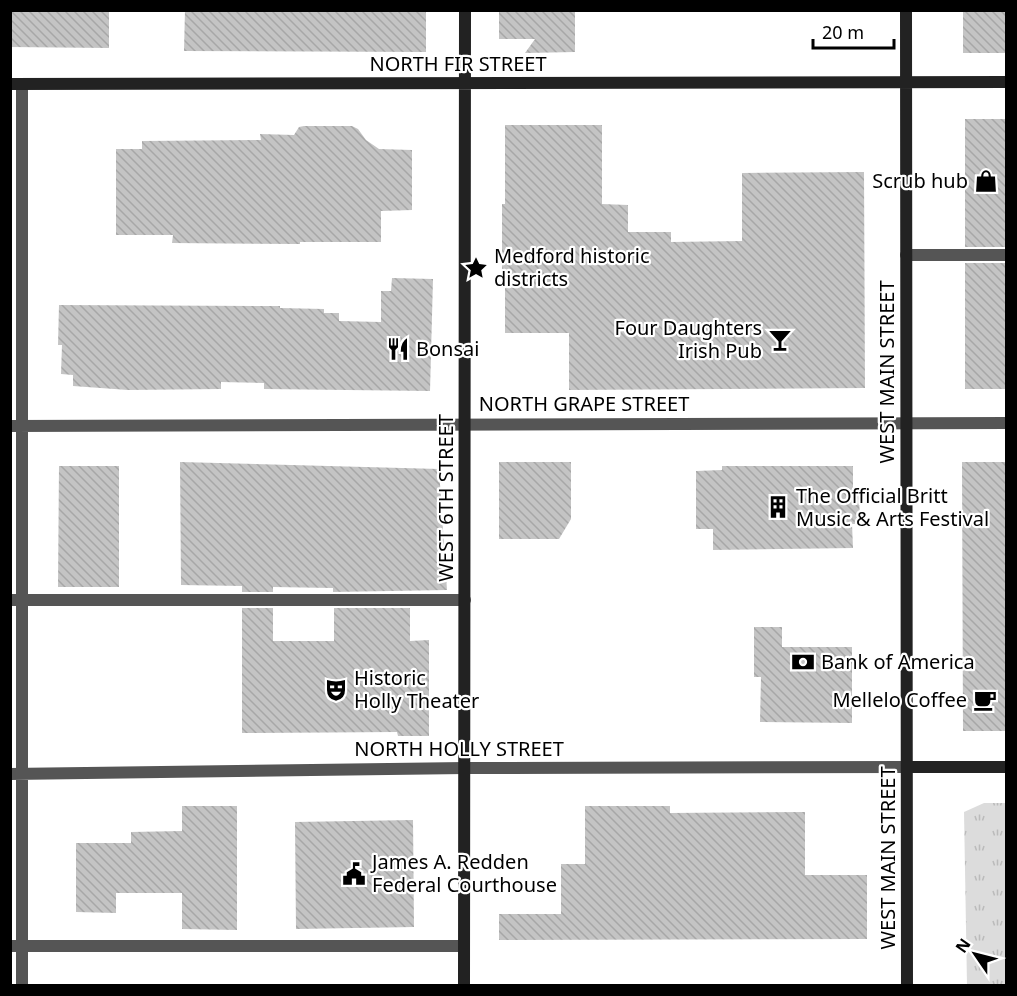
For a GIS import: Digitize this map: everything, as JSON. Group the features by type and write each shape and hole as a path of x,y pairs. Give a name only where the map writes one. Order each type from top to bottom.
{"street":[{"name":"WEST 6TH STREET","path":"464,986 465,10"},
{"name":"WEST MAIN STREET","path":"906,10 907,986"},
{"name":"NORTH FIR STREET","path":"16,84 1006,82"},
{"path":"16,84 16,946 22,986"},
{"path":"906,255 1006,255"},
{"name":"NORTH GRAPE STREET","path":"16,426 1006,423"},
{"path":"16,600 465,600"},
{"path":"907,767 1006,767"},
{"name":"NORTH HOLLY STREET","path":"16,774 465,768 907,767"},
{"path":"16,946 464,946"}],"green space":[{"path":"984,803 1006,803 1006,985 967,985 964,812"}],"building":[{"path":"10,10 109,10 109,48 10,47"},
{"path":"185,10 426,10 426,52 184,51"},
{"path":"499,10 575,10 575,52 525,53 535,39 499,39"},
{"path":"963,10 1006,10 1006,53 963,53"},
{"name":"Scrub hub","path":"965,119 1006,119 1006,247 965,247"},
{"path":"505,125 602,125 602,204 628,205 628,232 671,232 671,242 742,241 742,173 864,172 865,388 569,390 569,333 505,333 502,204 505,204"},
{"path":"352,126 379,149 412,150 412,210 381,211 381,242 172,243 173,235 116,235 116,149 142,149 142,141 261,140 260,134 294,135 299,127"},
{"path":"965,263 1006,263 1006,389 965,389"},
{"path":"392,278 433,279 430,391 264,389 264,383 221,382 221,389 128,390 73,386 73,375 61,374 62,345 58,345 59,305 280,306 280,308 324,309 324,313 339,313 339,321 381,322 381,291 391,291"},
{"path":"180,462 439,469 447,590 333,592 333,588 273,587 273,592 242,592 242,586 181,585"},
{"path":"499,462 571,462 571,519 559,539 499,539"},
{"path":"962,462 1006,462 1006,731 963,731"},
{"path":"59,466 119,466 119,587 58,587"},
{"name":"The Official Britt Music & Arts Festival","path":"722,466 853,466 853,489 859,490 860,524 852,524 853,548 713,550 713,529 696,529 696,471 722,470"},
{"name":"Historic Holly Theater","path":"242,608 273,608 273,641 334,641 334,608 410,608 410,641 429,640 429,736 398,736 397,732 242,733"},
{"name":"Bank of America","path":"754,627 782,627 782,647 852,647 852,723 760,722 761,677 754,677"},
{"path":"182,806 237,806 237,930 182,929 182,893 116,893 116,913 76,912 76,843 131,843 131,832 182,831"},
{"path":"585,806 670,806 670,813 805,812 805,875 867,875 867,939 499,940 499,914 561,914 561,864 585,864"},
{"name":"James A. Redden Federal Courthouse","path":"413,820 414,927 296,929 295,822"}],"place":[{"name":"Scrub hub","path":"986,181"},
{"name":"Medford historic districts","path":"476,268"},
{"name":"Four Daughters Irish Pub","path":"780,340"},
{"name":"Bonsai","path":"398,349"},
{"name":"The Official Britt Music & Arts Festival","path":"778,507"},
{"name":"Bank of America","path":"803,662"},
{"name":"Historic Holly Theater","path":"336,690"},
{"name":"Mellelo Coffee","path":"985,700"},
{"name":"James A. Redden Federal Courthouse","path":"354,874"}]}
